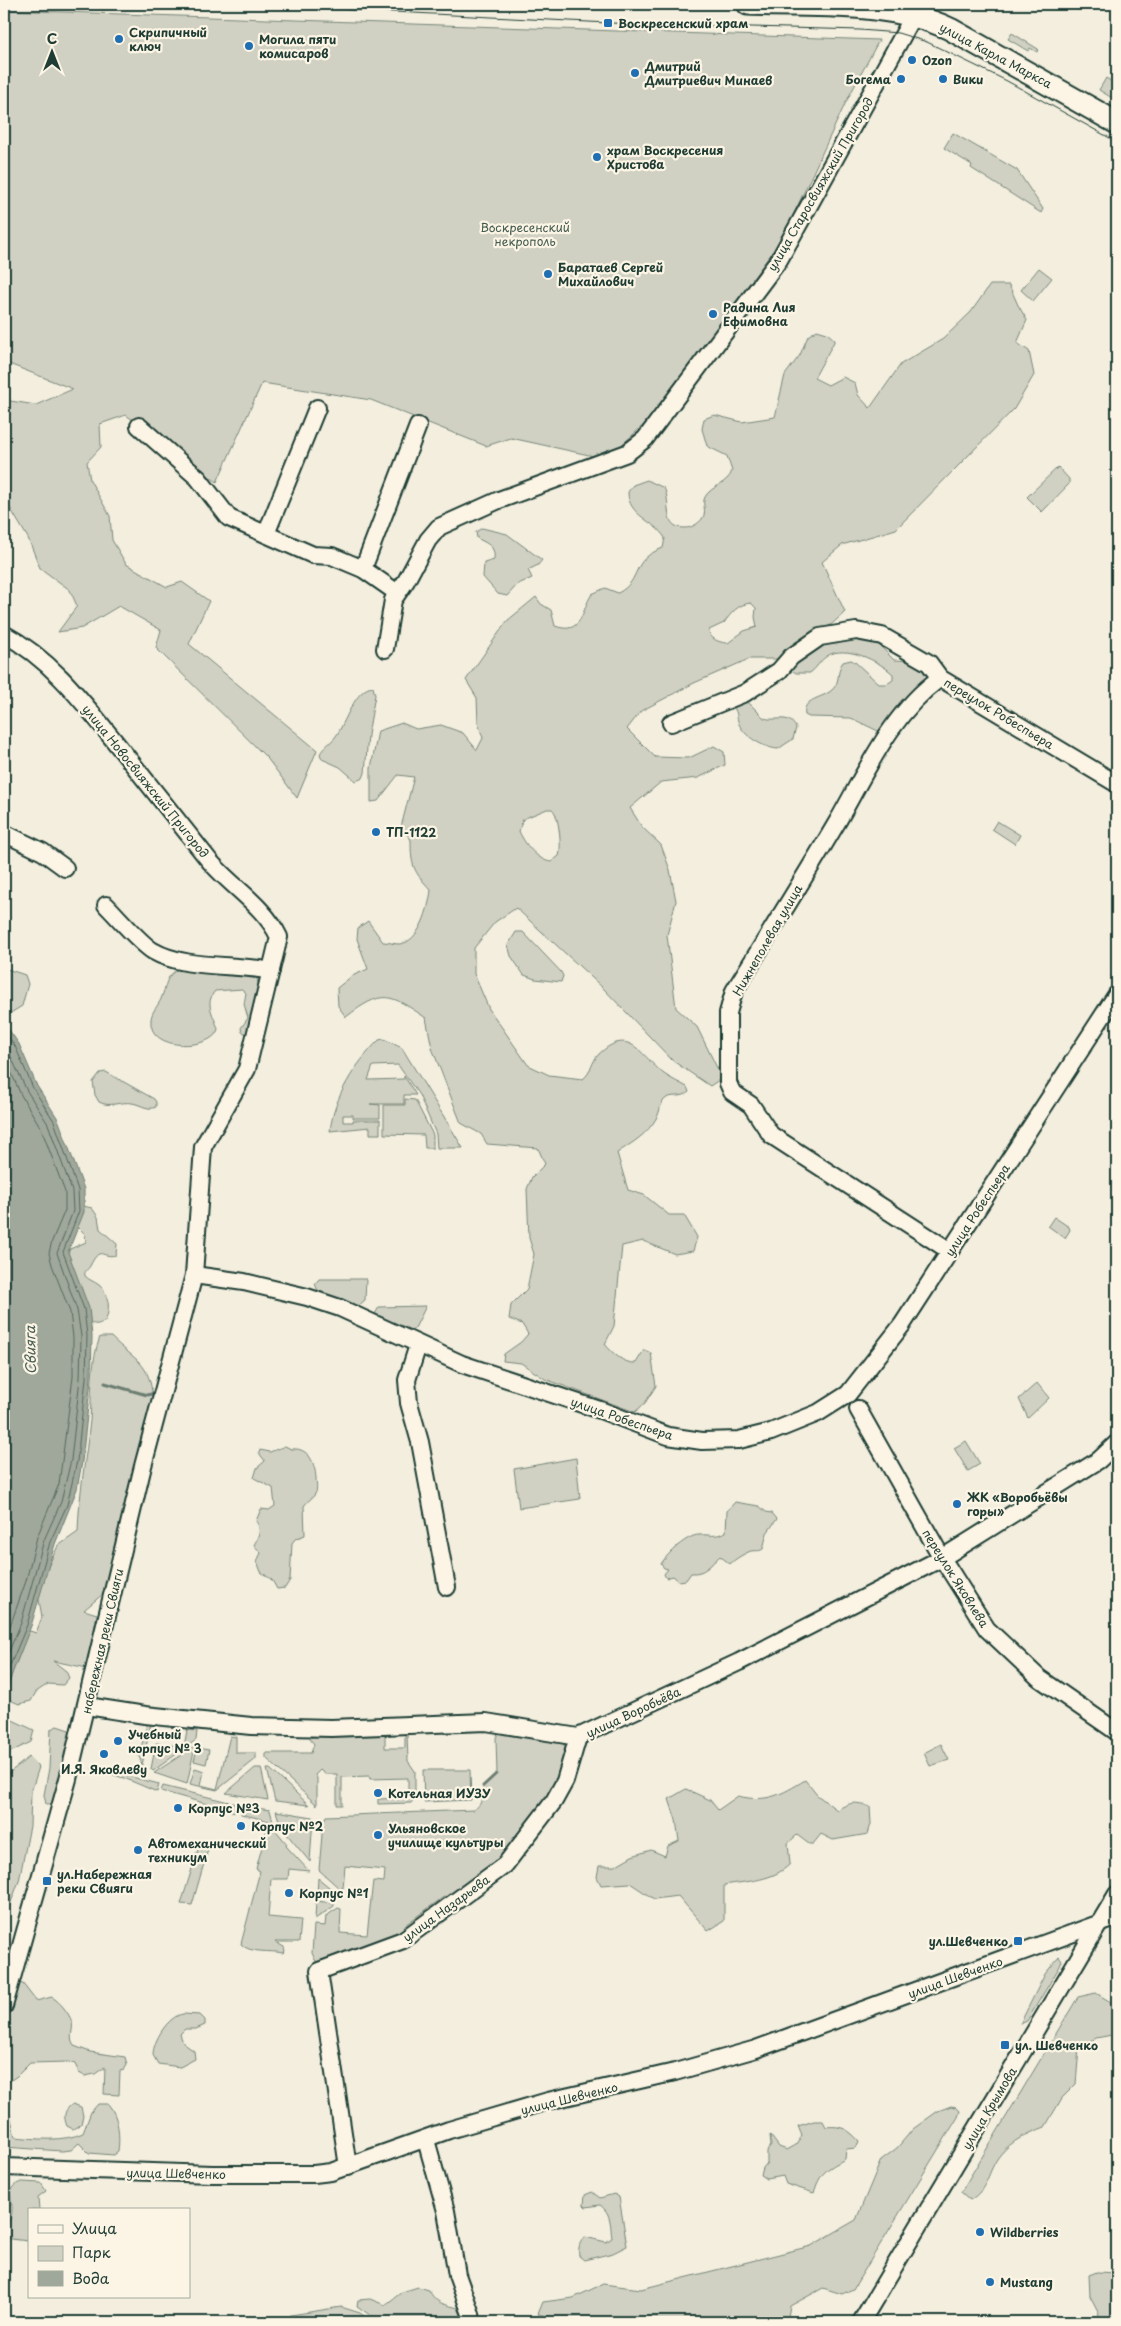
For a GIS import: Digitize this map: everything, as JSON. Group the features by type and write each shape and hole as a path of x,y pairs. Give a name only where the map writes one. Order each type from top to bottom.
{"main road":[{"name":"улица Карла Маркса","path":"759,4 882,10 915,9 1117,123"}],"street":[{"name":"улица Старосвияжский Пригород","path":"386,649 393,600 396,592 406,581 428,540 439,527 499,500 627,453 646,439 779,260 915,9"},
{"path":"266,534 316,408"},
{"path":"140,426 198,478 229,518 313,555 332,556 362,570 396,592"},
{"path":"362,570 418,426"},
{"name":"переулок Робеспьера","path":"671,723 746,693 778,671 791,657 820,637 856,631 882,636 929,664 940,678 1117,784"},
{"name":"улица Новосвияжский Пригород","path":"4,634 25,645 59,674 190,833 209,860 272,923 279,937 271,971"},
{"name":"Нижнеполевая улица","path":"940,678 923,690 885,736 838,820 734,991 728,1013 728,1084 732,1092 751,1105 771,1135 950,1251"},
{"path":"4,833 43,852 65,868"},
{"path":"106,905 152,950 172,958 216,965 247,966 271,971 247,1070 203,1147 194,1275"},
{"name":"улица Робеспьера","path":"194,1275 244,1282 307,1297 340,1308 462,1364 600,1410 668,1436 702,1441 739,1440 792,1424 833,1405 848,1394 902,1325 1117,994"},
{"name":"набережная реки Свияги","path":"4,2006 54,1830 86,1706 143,1466 194,1275"},
{"path":"418,1345 407,1380 409,1403 420,1442 447,1587"},
{"name":"переулок Яковлева","path":"858,1409 880,1444 942,1558 987,1629 1039,1678 1117,1732"},
{"name":"улица Воробьёва","path":"86,1706 145,1715 251,1726 332,1728 486,1722 578,1737 739,1662 942,1558 1099,1460 1117,1443"},
{"name":"улица Назарьева","path":"348,2167 319,1971 403,1940 505,1865 554,1801 564,1781 578,1737"},
{"name":"улица Крымова","path":"861,2322 1117,1894"},
{"name":"улица Шевченко","path":"4,2168 212,2174 314,2174 348,2167 449,2130 548,2102 675,2072 756,2049 1117,1917"},
{"path":"426,2140 446,2211 456,2275 471,2314 472,2322"}],"green space":[{"name":"Воскресенский некрополь","path":"4,10 879,40 845,104 783,237 656,414 617,449 598,457 511,438 486,446 371,400 262,383 217,482 126,415 100,424 101,447 87,462 90,480 110,516 112,540 126,564 167,587 182,582 209,601 189,644 317,750 297,798 267,758 156,648 161,630 119,606 82,628 58,632 77,606 70,590 40,568 28,538 4,498 4,454 8,435 4,432 4,400 36,405 73,389 4,362"},
{"path":"1012,33 1038,49 1037,52 1030,48 1028,51 1008,39"},
{"path":"1106,78 1114,83 1117,78 1117,101 1099,90"},
{"path":"953,133 1017,170 1043,209 1041,213 971,168 972,165 944,148"},
{"path":"1039,268 1052,278 1033,301 1021,290"},
{"path":"990,285 1009,285 1027,320 1017,343 1029,351 1034,375 1014,409 896,529 842,545 822,562 845,612 832,624 777,659 749,659 694,683 641,711 627,729 655,757 689,758 714,746 724,752 725,765 698,778 661,782 630,808 642,827 661,845 670,870 676,901 667,935 676,1008 697,1027 722,1078 710,1086 673,1061 603,988 516,908 495,922 474,948 474,974 489,1009 528,1065 549,1075 583,1079 599,1054 619,1042 627,1043 634,1046 664,1074 687,1087 689,1092 664,1100 657,1117 649,1129 617,1153 628,1190 644,1195 669,1215 684,1215 697,1237 693,1251 675,1254 643,1241 622,1246 614,1326 605,1344 619,1357 632,1363 636,1363 644,1350 651,1353 656,1386 645,1403 635,1412 545,1379 521,1363 503,1361 504,1354 521,1342 528,1334 522,1324 509,1319 511,1305 527,1289 534,1254 529,1238 527,1189 532,1177 545,1164 538,1148 487,1144 481,1134 461,1123 432,1048 426,1018 394,999 378,998 346,1017 338,1006 337,988 352,976 368,969 357,939 358,928 368,921 383,942 399,944 406,942 413,938 422,923 431,890 414,868 411,840 401,827 414,777 398,775 378,801 371,802 371,768 378,731 402,723 416,729 441,725 463,733 477,750 483,738 478,723 477,698 466,680 507,621 536,597 541,604 551,610 555,626 571,627 580,620 592,594 605,588 618,593 626,588 645,558 663,548 665,538 632,507 628,492 633,485 647,480 664,488 670,519 678,527 690,527 700,521 704,516 705,497 711,490 727,479 732,471 727,456 707,446 702,429 704,419 714,415 742,422 775,417 785,375 800,355 808,336 817,330 827,333 835,340 814,378 828,385 843,377 855,383 858,395 870,408 901,364 943,339 971,312","holes":["751,603 756,608 757,627 744,631 728,643 718,641 711,636 709,630 724,623 739,607","547,809 552,809 554,812 560,838 559,856 551,862 536,854 524,841 519,831 523,819"]},
{"path":"1058,467 1069,479 1069,484 1042,512 1027,497"},
{"path":"482,528 507,534 542,560 538,565 528,570 532,578 518,584 507,596 498,594 483,577 484,563 494,560 494,551 490,546 477,538 476,532"},
{"path":"859,637 877,643 894,660 916,661 928,672 927,681 878,731 851,718 809,717 805,715 805,709 810,702 828,693 835,687 843,662 851,660 855,662 879,684 887,684 893,680 893,674 887,669 871,659 843,652 827,656 810,673 796,673 790,669 818,642"},
{"path":"373,687 375,695 368,735 365,773 363,778 356,781 340,767 322,759 320,754 336,736 351,707 361,693"},
{"path":"745,699 764,718 786,719 793,723 796,728 793,739 778,749 760,744 744,732 732,706"},
{"path":"997,821 1020,835 1015,844 992,829"},
{"path":"516,932 523,932 561,972 563,976 561,982 535,979 524,975 511,956 508,945"},
{"path":"183,966 256,974 259,988 248,1034 242,1032 241,1028 248,1018 244,1004 246,993 242,989 215,991 212,996 210,1005 218,1029 214,1036 194,1044 181,1045 169,1043 159,1038 153,1030 152,1016 170,976"},
{"path":"4,968 25,975 28,984 22,1006 4,1017"},
{"path":"384,1039 402,1048 463,1148 437,1148 436,1134 419,1095 398,1065 373,1066 368,1080 404,1079 404,1076 416,1095 404,1095 404,1104 370,1104 380,1105 380,1118 353,1118 353,1115 343,1115 343,1122 380,1120 380,1134 370,1134 370,1127 330,1131 336,1106 354,1070 370,1049 379,1040"},
{"path":"106,1072 154,1099 156,1107 147,1108 132,1103 103,1104 99,1102 95,1095 93,1082 100,1073"},
{"path":"405,1099 415,1100 433,1135 433,1148 425,1148 424,1135 384,1134 384,1105 405,1105"},
{"path":"83,1206 92,1208 98,1217 100,1229 117,1244 116,1255 99,1254 85,1273 88,1279 102,1288 107,1297 107,1317 100,1324 90,1323 86,1319 68,1253 70,1249 86,1242 85,1234 78,1227"},
{"path":"1054,1217 1069,1227 1070,1230 1065,1238 1048,1226"},
{"path":"319,1279 366,1279 365,1300 356,1308 319,1293 315,1284"},
{"path":"426,1306 415,1328 407,1332 374,1316 379,1307"},
{"path":"100,1337 111,1337 140,1363 148,1376 153,1399 116,1555 104,1593 84,1610 97,1614 87,1668 53,1661 66,1671 69,1678 63,1685 48,1684 36,1692 31,1701 19,1704 10,1700 7,1690 20,1646 30,1631 36,1633 42,1617 37,1589 58,1546 78,1532 81,1490 90,1421 94,1357"},
{"path":"1037,1383 1049,1398 1028,1418 1019,1399"},
{"path":"966,1441 980,1464 968,1471 954,1448"},
{"path":"285,1446 307,1453 314,1467 317,1488 314,1495 304,1506 305,1535 295,1539 292,1543 290,1580 285,1588 277,1589 272,1580 261,1572 257,1561 261,1553 254,1545 259,1533 256,1521 261,1509 269,1510 275,1506 273,1488 254,1478 257,1468 265,1461 259,1453 260,1450 270,1452"},
{"path":"576,1458 580,1499 519,1508 514,1469"},
{"path":"735,1502 759,1506 766,1512 772,1513 777,1519 767,1533 763,1549 751,1551 730,1564 720,1556 704,1570 691,1573 686,1580 679,1581 673,1576 666,1578 664,1574 668,1569 664,1568 661,1564 668,1555 683,1542 694,1536 715,1535 726,1532 727,1511"},
{"path":"6,1717 34,1730 31,1742 4,1754 4,1720"},
{"path":"147,1724 151,1724 142,1765 139,1756"},
{"path":"57,1726 69,1730 73,1737 56,1800 52,1804 46,1804 44,1795 49,1768 51,1729"},
{"path":"187,1730 197,1731 196,1740 153,1771 151,1769 156,1743 184,1747"},
{"path":"499,1731 562,1741 565,1753 562,1768 554,1786 531,1825 518,1842 491,1870 446,1900 445,1896 405,1925 401,1934 318,1966 312,1953 314,1925 325,1926 326,1916 338,1908 341,1909 340,1933 367,1935 373,1881 384,1882 385,1870 345,1866 343,1888 339,1888 319,1870 323,1823 326,1816 473,1810 480,1803 483,1787 497,1774 496,1738"},
{"path":"405,1733 407,1733 408,1761 415,1771 415,1799 411,1803 378,1804 378,1799 408,1798 408,1778 370,1779 369,1776 342,1777 342,1805 337,1805 337,1774 325,1774 320,1770 315,1775 317,1778 317,1805 266,1758 266,1753 311,1753 314,1744 310,1739 312,1737 385,1734 385,1748 405,1748"},
{"path":"230,1736 236,1737 236,1753 256,1753 256,1759 217,1790 190,1784 195,1768 204,1771 201,1785 217,1789"},
{"path":"941,1744 949,1760 930,1766 924,1753"},
{"path":"195,1746 187,1784 154,1773"},
{"path":"197,1748 209,1750 206,1764 194,1761"},
{"path":"29,1757 39,1767 31,1792 30,1826 19,1881 10,1905 4,1909 4,1777"},
{"path":"93,1767 159,1784 157,1792 124,1778 92,1769"},
{"path":"255,1768 261,1768 268,1800 226,1793"},
{"path":"267,1769 270,1769 309,1805 275,1801"},
{"path":"423,1770 470,1770 471,1800 424,1802"},
{"path":"805,1780 817,1795 837,1810 853,1803 870,1807 871,1824 868,1834 833,1840 821,1834 813,1844 809,1844 797,1835 788,1843 790,1864 783,1870 768,1877 724,1885 724,1921 708,1931 678,1896 654,1899 630,1883 601,1885 597,1877 599,1866 615,1866 632,1856 651,1850 665,1856 668,1846 679,1841 676,1820 669,1799 686,1789 710,1800 718,1810 738,1796 757,1799 765,1798 781,1794"},
{"path":"163,1786 237,1804 235,1812 161,1791"},
{"path":"243,1806 270,1810 273,1822 241,1814"},
{"path":"276,1811 313,1817 310,1862 281,1827"},
{"path":"268,1825 273,1827 287,1844 286,1846 309,1871 289,1869 288,1879 271,1879 268,1917 301,1920 299,1942 275,1942 284,1947 285,1951 283,1953 250,1949 241,1944 260,1871 256,1869"},
{"path":"200,1843 209,1846 192,1905 181,1904"},
{"path":"318,1878 335,1892 335,1897 317,1895"},
{"path":"316,1901 334,1903 334,1906 315,1919"},
{"path":"1059,1957 1062,1961 1060,1966 1027,2021 1020,2024 1045,1974"},
{"path":"19,1983 23,1984 36,2001 52,1997 61,2005 72,2022 71,2040 74,2046 90,2052 125,2057 127,2065 124,2070 120,2071 119,2095 104,2094 105,2067 95,2074 85,2076 79,2073 75,2064 68,2062 30,2063 17,2076 4,2085 4,1999 13,1986"},
{"path":"1096,1993 1117,2006 1117,2027 1112,2035 1096,2038 1079,2048 1076,2084 1062,2098 1045,2127 1020,2138 1000,2155 981,2191 970,2200 961,2192 1078,1997"},
{"path":"183,2014 200,2015 205,2020 205,2025 196,2029 185,2029 180,2034 183,2043 194,2051 195,2059 180,2067 158,2064 153,2055 162,2030 172,2019"},
{"path":"73,2104 81,2107 83,2116 81,2124 73,2129 67,2126 65,2116 68,2108"},
{"path":"98,2104 108,2104 117,2121 119,2146 118,2152 114,2155 89,2153 79,2143 71,2150 62,2151 4,2147 4,2105 10,2114 15,2137 49,2139 67,2138 83,2133 91,2112"},
{"path":"951,2106 956,2107 960,2111 958,2117 853,2289 842,2294 823,2288 790,2306 787,2322 559,2322 554,2318 538,2314 543,2302 573,2298 603,2284 641,2289 811,2246 856,2220 881,2160 897,2148 913,2129 938,2111"},
{"path":"814,2121 823,2121 826,2127 845,2129 859,2141 856,2148 846,2149 845,2159 825,2172 819,2180 814,2193 786,2184 783,2176 767,2179 761,2175 767,2163 767,2151 771,2146 770,2135 779,2147 787,2150 796,2145 802,2136 798,2126"},
{"path":"22,2182 41,2183 46,2191 38,2197 39,2208 28,2208 28,2241 11,2239 5,2234 12,2214 11,2190 16,2184"},
{"path":"592,2192 600,2198 614,2194 619,2197 627,2246 613,2253 584,2260 579,2256 579,2251 580,2243 585,2237 606,2242 612,2238 610,2220 604,2208 600,2205 586,2207 584,2205 585,2195"},
{"path":"1097,2272 1117,2273 1117,2322 1096,2322 1099,2313 1090,2296 1089,2275"},
{"path":"418,2287 429,2290 441,2303 458,2308 464,2322 380,2322 357,2306 358,2300 370,2299 385,2305 402,2292"},
{"path":"341,2307 360,2313 372,2322 282,2322 291,2315"}],"water":[{"name":"Свияга","path":"4,1023 19,1044 37,1086 58,1119 84,1189 84,1212 68,1252 89,1308 92,1336 91,1378 82,1462 77,1489 55,1544 31,1626 4,1694"}],"waterway":[{"path":"105,1383 147,1395 155,1393"},
{"path":"483,1786 496,1774"}],"tram line":[{"path":"238,4 608,23 860,30 898,33 927,42 1007,81 1117,142"}],"place":[{"name":"Воскресенский храм","path":"608,23"},
{"name":"Скрипичный ключ","path":"119,39"},
{"name":"Могила пяти комисаров","path":"249,46"},
{"name":"Ozon","path":"912,60"},
{"name":"Дмитрий Дмитриевич Минаев","path":"635,73"},
{"name":"Богема","path":"901,79"},
{"name":"Вики","path":"943,79"},
{"name":"храм Воскресения Христова","path":"597,157"},
{"name":"Баратаев Сергей Михайлович","path":"548,274"},
{"name":"Радина Лия Ефимовна","path":"713,314"},
{"name":"ТП-1122","path":"376,832"},
{"name":"ЖК «Воробьёвы горы»","path":"957,1504"},
{"name":"Учебный корпус № 3","path":"118,1741"},
{"name":"И.Я. Яковлеву","path":"104,1754"},
{"name":"Котельная ИУЗУ","path":"378,1793"},
{"name":"Корпус №3","path":"178,1808"},
{"name":"Корпус №2","path":"241,1826"},
{"name":"Ульяновское училище культуры","path":"378,1835"},
{"name":"Автомеханический техникум","path":"138,1850"},
{"name":"ул.Набережная реки Свияги","path":"47,1881"},
{"name":"Корпус №1","path":"289,1893"},
{"name":"ул.Шевченко","path":"1018,1941"},
{"name":"ул. Шевченко","path":"1005,2045"},
{"name":"Wildberries","path":"980,2232"},
{"name":"Mustang","path":"990,2282"}]}
